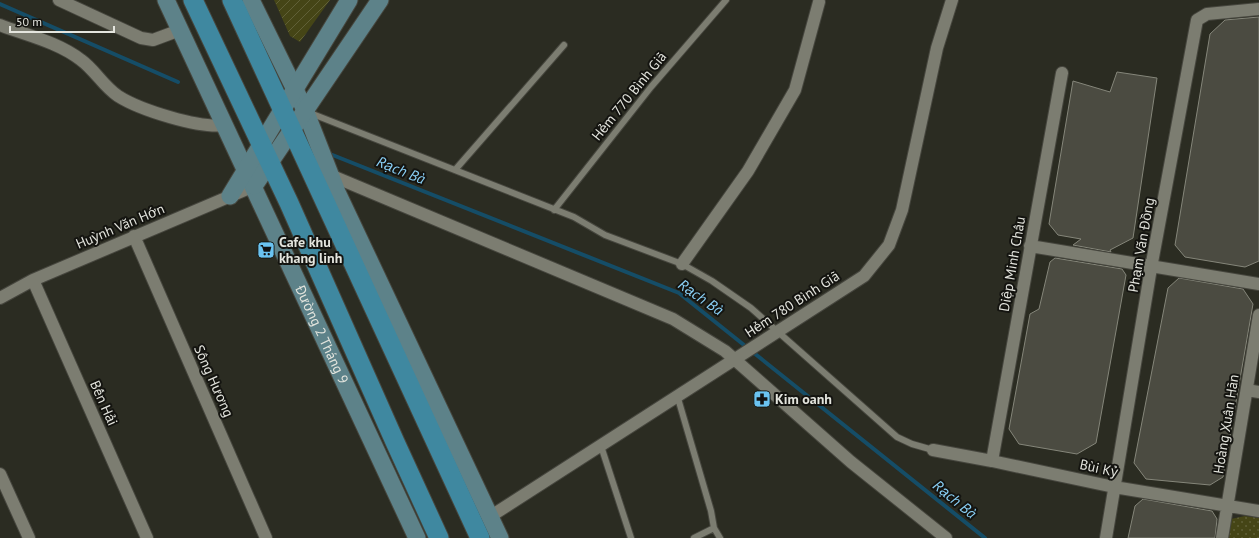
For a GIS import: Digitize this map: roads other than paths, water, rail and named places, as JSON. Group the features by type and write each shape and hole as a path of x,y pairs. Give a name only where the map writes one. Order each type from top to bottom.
{"main road":[{"name":"Đường 2 Tháng 9","path":"166,0 417,538"},
{"name":"Đường 2 Tháng 9","path":"193,0 289,203 395,442 440,538"},
{"path":"232,0 480,538"},
{"path":"251,0 305,110 330,175 442,417 491,516 500,538"},
{"path":"230,196 349,0"},
{"path":"254,186 380,0"}],"street":[{"path":"59,0 141,38 153,40 180,30"},
{"name":"Hẻm 780 Bình Giã","path":"491,516 601,446 612,436 864,276 889,245 902,210 937,48 952,0"},
{"path":"682,264 748,171 796,90 819,2"},
{"name":"Phạm Văn Đồng","path":"1106,538 1151,268 1197,20 1207,14 1259,9"},
{"path":"0,25 61,48 81,59 117,95 129,102 184,120 214,127 226,126"},
{"name":"Diệp Minh Châu","path":"992,460 1062,73"},
{"path":"330,175 673,318 725,351 851,462 946,538"},
{"name":"Huỳnh Văn Hớn","path":"0,298 33,280 254,186"},
{"name":"Sông Hương","path":"134,236 266,538"},
{"path":"1030,246 1151,268 1259,284"},
{"name":"Bến Hải","path":"33,280 147,538"},
{"name":"Hoàng Xuân Hãn","path":"1222,538 1259,315"},
{"path":"1247,390 1259,392"},
{"name":"Bùi Kỷ","path":"933,450 992,460 1114,487 1259,510"},
{"path":"0,474 29,538"}],"lane":[{"name":"Hẻm 770 Bình Giã","path":"554,210 651,87 726,0"},
{"path":"455,170 564,45"},
{"path":"305,110 574,218 605,234 682,264 712,281 738,299 897,437 912,444 933,450"},
{"path":"677,395 711,511 714,528 720,538"},
{"path":"601,446 631,538"},
{"path":"694,538 714,528"}],"waterway":[{"path":"0,4 178,82"},
{"name":"Rạch Bà","path":"330,154 679,293 985,538"}],"place":[{"name":"Cafe khu khang linh","path":"266,250"},
{"name":"Kim oanh","path":"762,399"}]}
